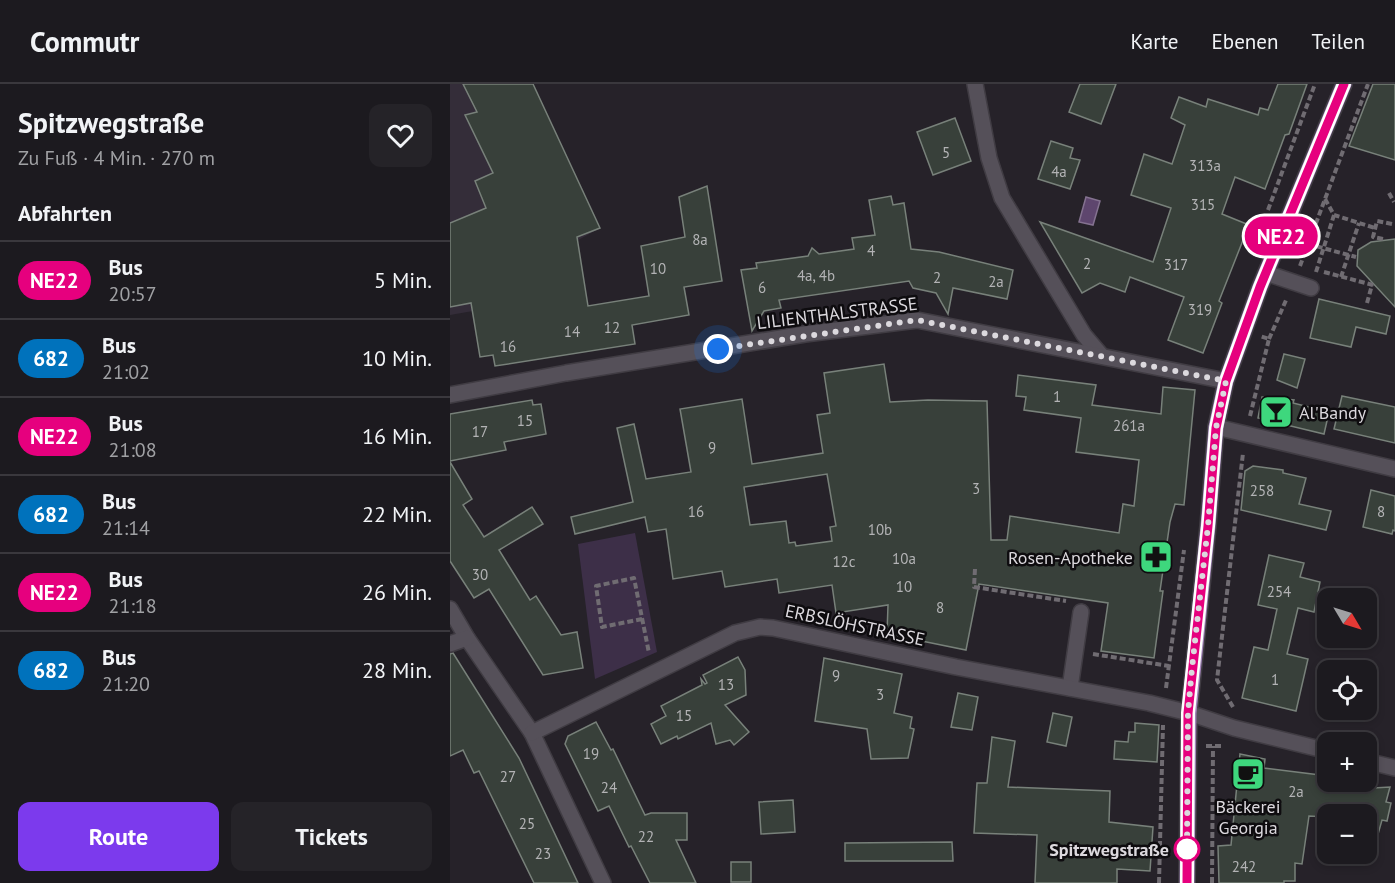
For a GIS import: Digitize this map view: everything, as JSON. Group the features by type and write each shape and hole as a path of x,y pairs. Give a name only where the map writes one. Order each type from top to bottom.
{"main road":[{"path":"1187,883 1188,713 1216,428 1226,381 1266,273 1344,84"}],"street":[{"path":"975,84 988,158 1002,198 1084,335 1101,355"},
{"path":"1266,273 1311,288"},
{"name":"LILIENTHALSTRASSE","path":"450,395 577,371 782,338 917,320 1226,381"},
{"path":"1216,428 1395,469"},
{"path":"450,609 467,638 532,733 603,883"},
{"path":"1070,688 1082,612"},
{"name":"ERBSLÖHSTRASSE","path":"532,733 735,633 760,627 1149,703 1188,713"},
{"path":"450,644 467,638"},
{"path":"1188,713 1234,728 1317,748"},
{"path":"1377,763 1395,768"}],"path":[{"path":"1217,680 1245,434 1269,339 1294,283 1368,84"},
{"path":"1389,193 1394,202"},
{"path":"1325,200 1334,215 1375,228"},
{"path":"1311,288 1334,215"},
{"path":"1383,239 1373,237 1377,221 1392,224"},
{"path":"1341,278 1359,223"},
{"path":"1308,244 1356,257"},
{"path":"1317,270 1372,285 1367,303"},
{"path":"1245,330 1269,339"},
{"path":"642,619 602,627 596,586 634,578 650,654 656,671"},
{"path":"1212,883 1214,746"}],"shaded area":[{"path":"450,84 533,84 600,228 542,260 507,305 450,315"},
{"path":"1086,197 1100,201 1093,225 1079,222"},
{"path":"635,533 657,652 595,679 578,544"}],"building":[{"path":"463,84 533,84 600,228 577,237 588,306 649,296 641,246 685,237 679,197 707,186 722,281 684,287 689,315 632,325 635,344 495,366 493,355 480,357 471,303 450,307 450,223 486,208 475,181 493,173 465,115 477,112"},
{"path":"1080,84 1116,84 1101,124 1069,112"},
{"path":"1278,84 1307,84 1289,134 1285,135 1265,189 1235,177 1222,214 1249,225 1219,301 1222,303 1203,353 1168,340 1184,297 1130,277 1125,292 1100,283 1082,293 1040,222 1153,262 1171,208 1131,195 1144,154 1172,164 1185,125 1171,118 1179,97 1206,107 1208,99 1258,115 1260,108 1268,110"},
{"path":"1373,84 1395,84 1395,160 1349,146"},
{"path":"955,118 971,161 933,175 917,132"},
{"path":"1051,141 1073,148 1070,158 1080,160 1070,189 1038,179"},
{"path":"891,196 893,205 904,203 911,249 939,252 1013,270 1007,299 953,288 948,314 936,293 913,288 909,281 779,300 781,308 764,311 752,331 741,270 757,268 756,263 808,256 812,248 819,254 854,249 852,238 875,235 869,200"},
{"path":"1395,239 1395,307 1357,266 1358,250 1371,242"},
{"path":"1319,299 1390,316 1386,334 1356,327 1351,347 1310,338"},
{"path":"1284,354 1305,359 1297,388 1277,380"},
{"path":"884,364 890,402 987,401 991,540 1007,540 1010,516 1119,533 1123,504 1134,506 1139,460 1076,452 1081,418 1024,410 1026,397 1016,396 1018,375 1096,385 1092,405 1161,414 1163,387 1195,390 1184,505 1175,504 1170,522 1160,591 1163,591 1154,658 1101,651 1108,603 979,584 966,650 887,634 888,605 836,613 832,585 779,593 777,579 725,587 722,571 673,579 666,529 648,532 645,517 575,534 571,517 633,502 617,428 634,424 646,479 691,472 680,409 742,399 752,464 823,453 817,415 830,413 824,373","holes":["827,474 836,526 830,527 832,541 796,546 795,542 789,543 786,521 750,525 744,487"]},
{"path":"1342,396 1395,407 1395,443 1334,429"},
{"path":"1262,397 1294,400 1293,403 1329,412 1324,434 1258,418"},
{"path":"532,400 533,405 541,404 546,434 504,442 506,450 450,461 450,414"},
{"path":"450,462 472,499 463,505 484,537 532,507 543,524 499,550 530,600 536,596 561,635 577,632 583,668 543,675 489,589 474,598 450,561"},
{"path":"1253,466 1283,470 1283,473 1306,478 1299,504 1331,511 1326,530 1241,510 1245,471"},
{"path":"1371,490 1395,496 1395,531 1393,530 1392,534 1363,527"},
{"path":"1269,555 1304,563 1300,577 1320,582 1314,612 1298,608 1287,654 1308,659 1296,711 1242,698 1254,647 1268,650 1277,609 1258,605"},
{"path":"453,653 519,758 578,883 534,883 479,771 474,773 463,750 450,756 450,654"},
{"path":"738,657 745,670 746,695 725,705 749,732 734,745 730,740 716,744 711,723 678,739 677,736 661,744 651,724 666,716 661,706 702,685 701,679 705,684 707,683 703,675"},
{"path":"824,658 902,674 894,713 912,717 910,728 914,729 908,758 871,759 867,729 815,721"},
{"path":"958,693 978,697 972,730 951,727"},
{"path":"1053,713 1072,717 1066,746 1047,742"},
{"path":"596,722 611,750 613,749 645,815 687,813 687,840 676,840 696,883 650,883 609,806 598,811 565,744 568,736"},
{"path":"1135,723 1159,725 1157,762 1114,759 1115,741 1128,742 1129,732 1135,732"},
{"path":"992,737 1015,741 1008,787 1110,791 1109,822 1153,827 1150,871 1117,869 1117,883 1035,883 1037,835 974,833 977,783 987,783"},
{"path":"1240,754 1265,759 1264,768 1317,775 1317,792 1377,792 1377,788 1390,787 1386,802 1391,803 1387,821 1382,820 1377,838 1377,804 1317,804 1317,816 1309,816 1302,864 1295,863 1295,881 1219,883 1218,846 1231,845"},
{"path":"793,800 795,832 761,834 759,802"},
{"path":"952,842 953,861 845,861 845,843"},
{"path":"731,862 751,862 751,882 731,882"}],"bus line":[{"name":"NE22","path":"1187,883 1188,713 1216,428 1226,381 1260,287 1344,84"}],"place":[{"name":"Al'Bandy","path":"1276,412"},
{"name":"Rosen-Apotheke","path":"1156,557"},
{"name":"Bäckerei Georgia","path":"1248,774"},
{"name":"Spitzwegstraße","path":"1187,849"}],"route":[{"path":"718,349 805,334 917,320 1206,375 1226,381 1216,428 1188,713 1187,849"}]}
